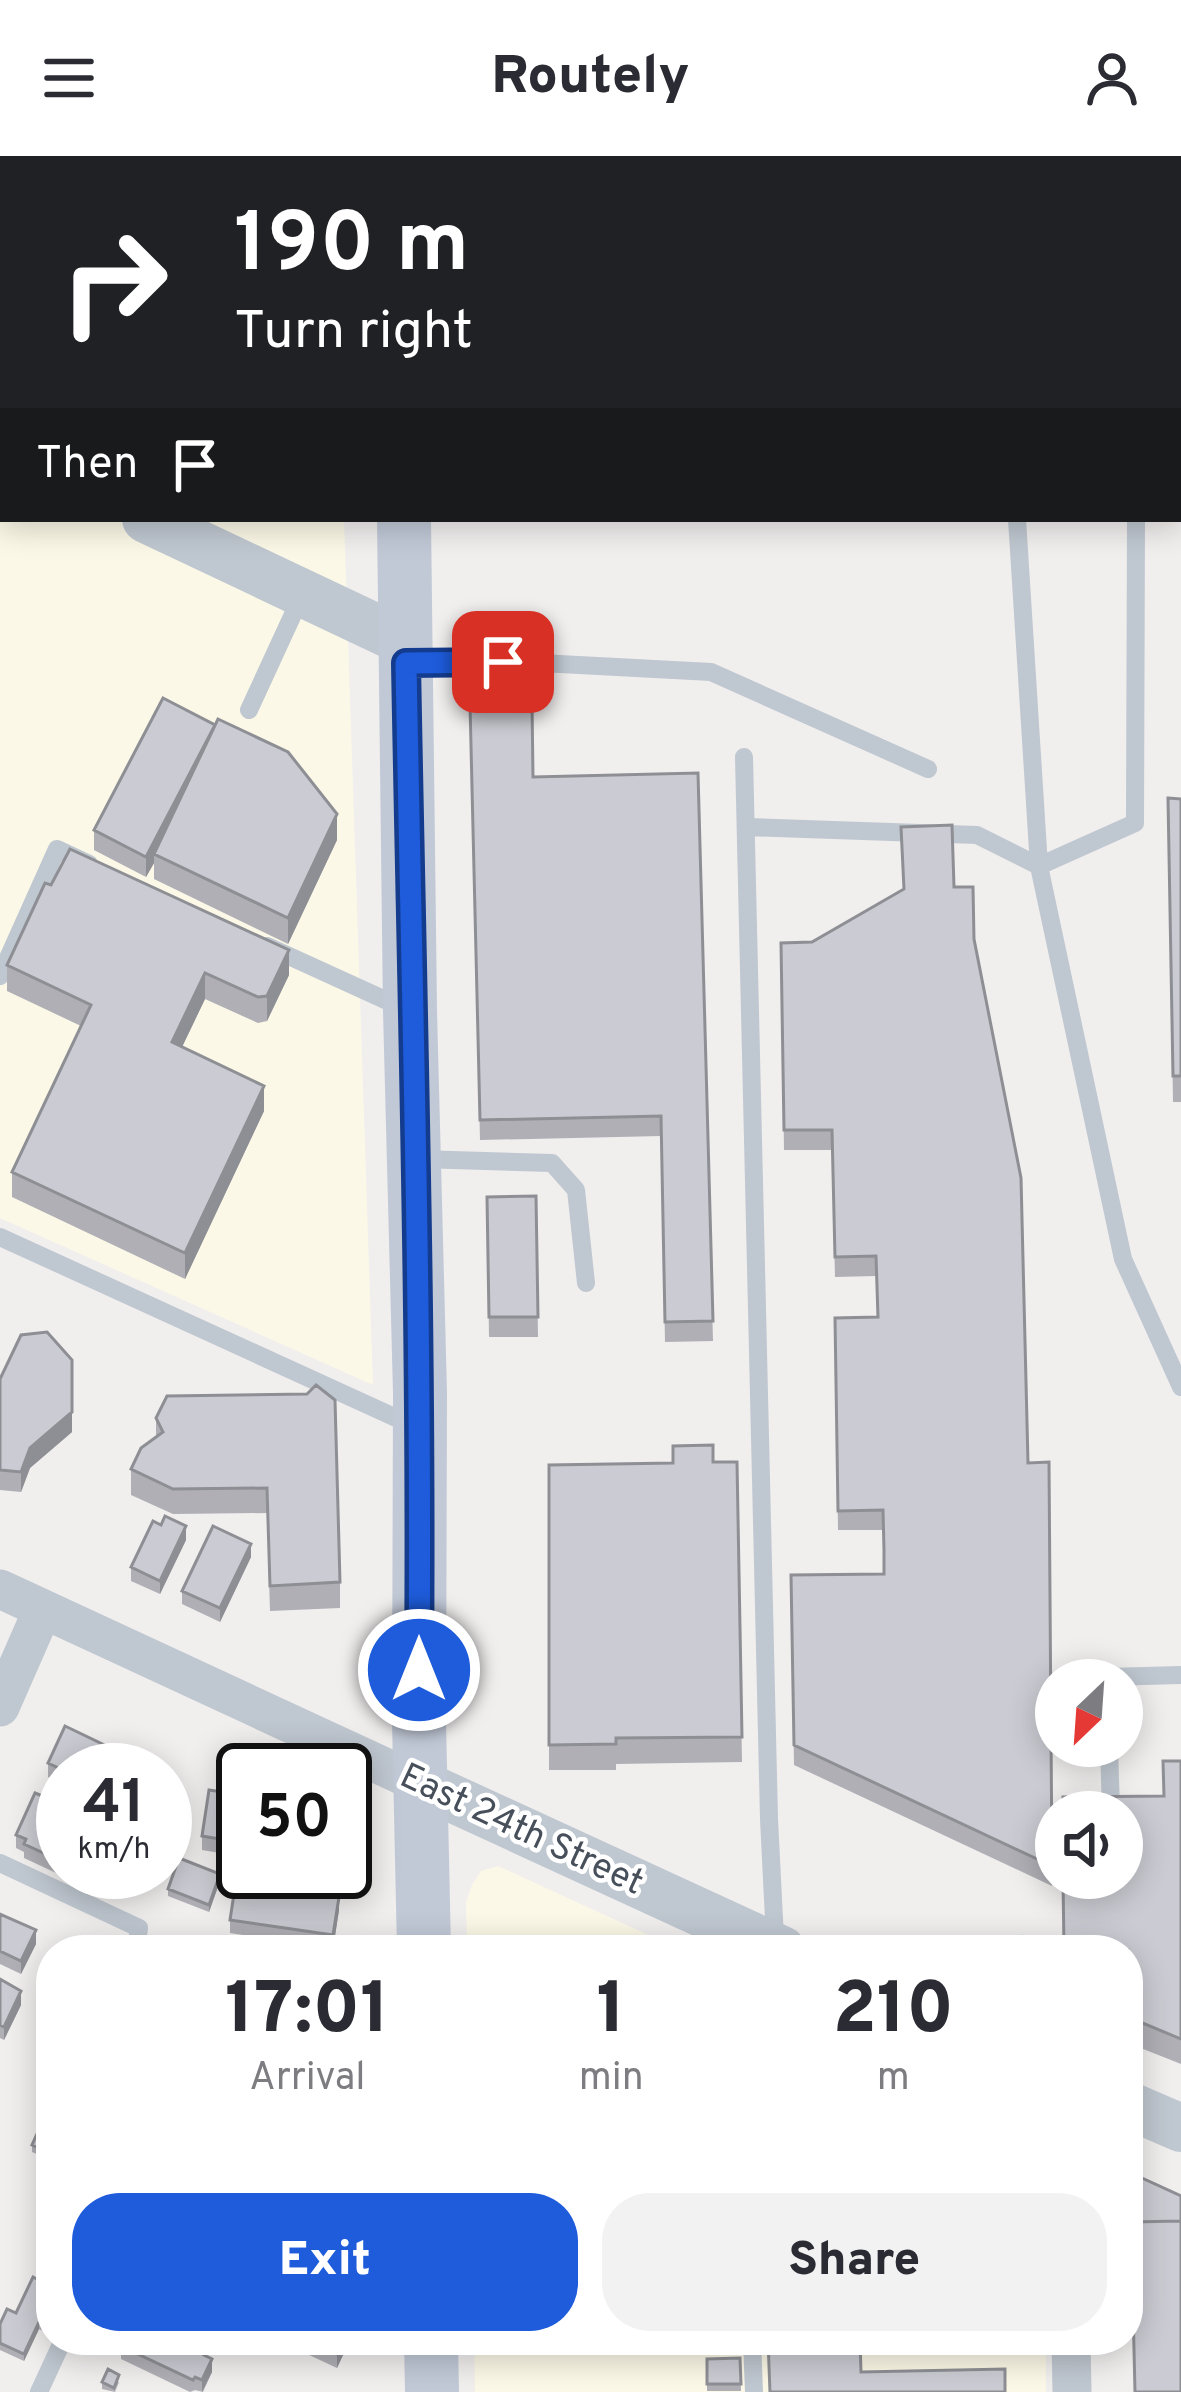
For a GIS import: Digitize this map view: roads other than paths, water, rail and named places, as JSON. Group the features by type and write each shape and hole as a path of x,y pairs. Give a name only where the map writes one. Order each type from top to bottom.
{"main road":[{"path":"404,522 424,1935"},
{"path":"431,2355 432,2392"}],"street":[{"path":"152,522 303,593 406,652"},
{"name":"East 24th Street","path":"0,1589 747,1935"},
{"path":"0,1707 43,1610"},
{"path":"1143,2111 1181,2128"},
{"path":"1071,2355 1072,2392"}],"lane":[{"path":"1017,522 1039,866 1123,1259 1181,1387"},
{"path":"746,826 977,836 1039,866 1135,823 1136,522"},
{"path":"249,710 303,593"},
{"path":"406,652 503,662 711,672 928,769"},
{"path":"744,757 769,1819 776,1935"},
{"path":"0,976 57,849 99,868"},
{"path":"247,936 410,1011"},
{"path":"414,1159 552,1163 576,1190 586,1283"},
{"path":"0,1237 420,1430"},
{"path":"1143,1676 1181,1675"},
{"path":"0,1863 139,1928 138,1935"},
{"path":"39,2392 56,2355"},
{"path":"753,2355 754,2392"}]}
